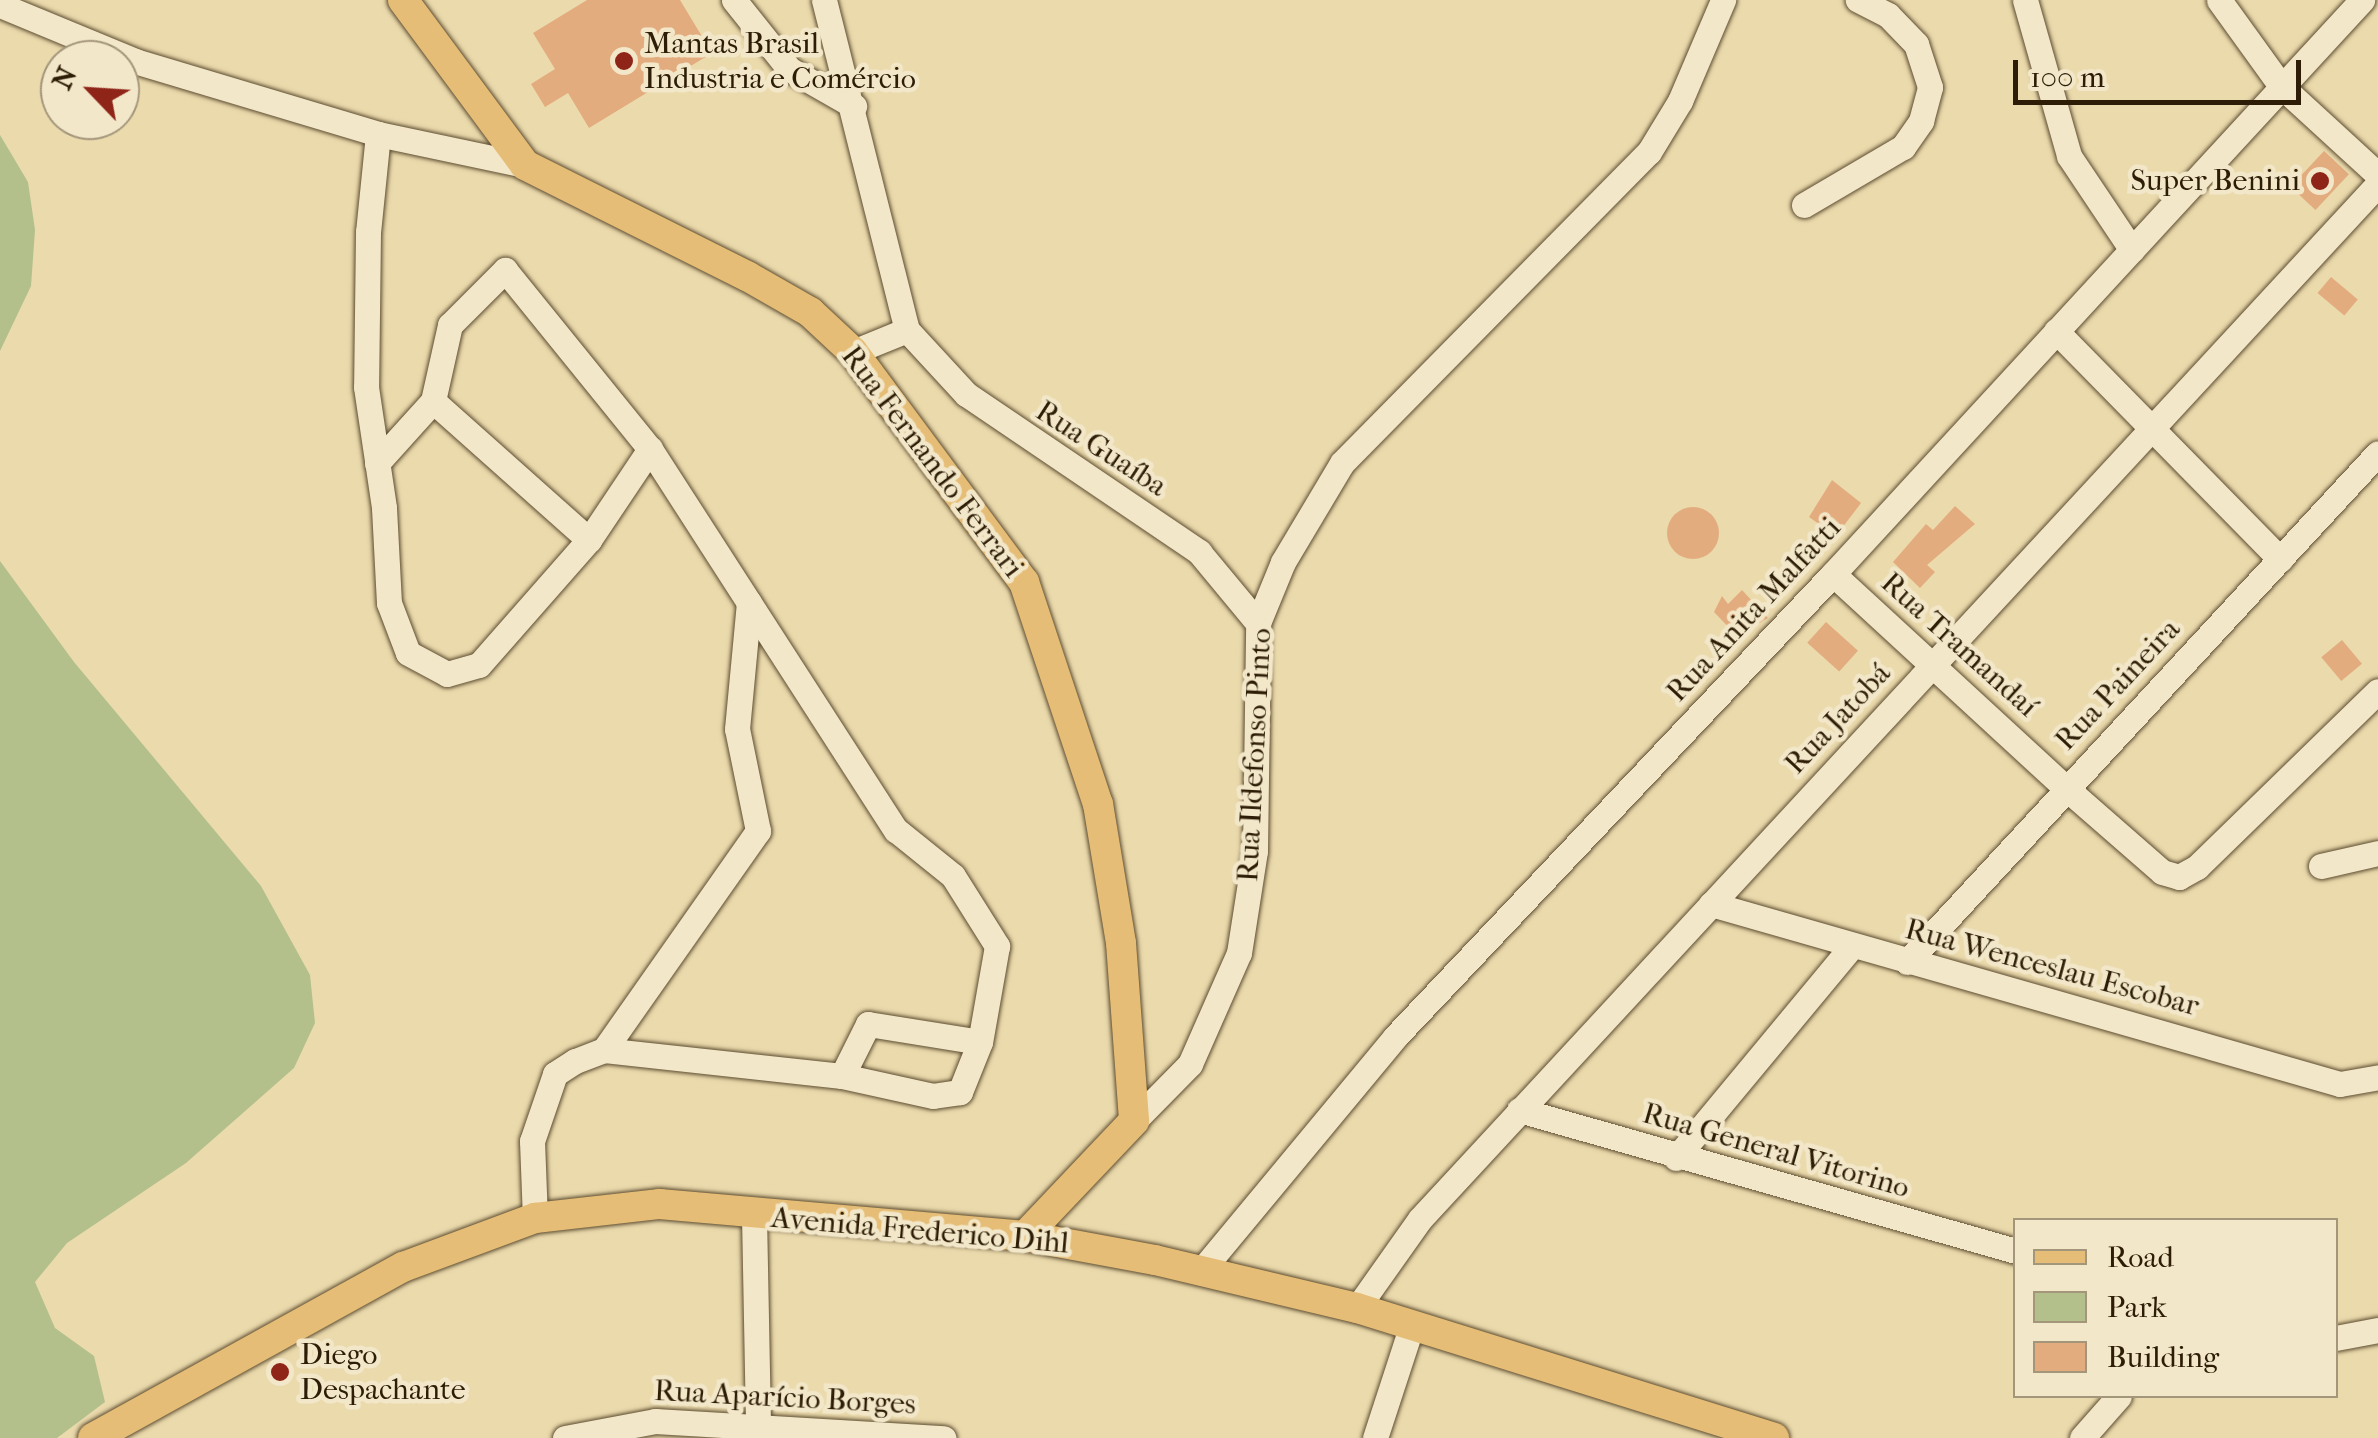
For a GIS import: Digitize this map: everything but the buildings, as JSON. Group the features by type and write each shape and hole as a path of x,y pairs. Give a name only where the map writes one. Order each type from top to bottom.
{"main road":[{"path":"403,0 525,166"},
{"name":"Rua Fernando Ferrari","path":"525,166 748,276 810,312 853,352 1024,582 1058,670 1098,804 1121,943 1134,1121"},
{"name":"Rua Ildefonso Pinto","path":"1026,1236 1134,1121"},
{"name":"Avenida Frederico Dihl","path":"93,1438 134,1426 403,1267 535,1218 660,1204 1026,1236 1201,1270 1412,1324 1774,1438"}],"street":[{"path":"734,0 789,69 854,106"},
{"name":"Rua Guaíba","path":"824,0 854,106 907,330 932,363 1010,428 1199,552 1258,623"},
{"name":"Rua Ildefonso Pinto","path":"1134,1121 1190,1064 1240,954 1255,851 1258,623 1283,562 1342,463 1649,152 1680,101 1723,0"},
{"path":"1804,204 1903,147 1921,122 1930,87 1916,44 1888,16 1858,0"},
{"path":"2025,0 2069,156 2132,250"},
{"path":"2220,0 2281,86 2378,175"},
{"name":"Rua Anita Malfatti","path":"1201,1270 1395,1037 1833,574 2362,0"},
{"name":"Rua Fernando Ferrari","path":"0,5 135,61 378,134 525,166"},
{"path":"378,134 368,232 366,387 389,603 408,653 448,674 478,665 590,540 650,449"},
{"name":"Rua Jatobá","path":"1357,1308 1420,1219 1519,1110 2378,184"},
{"path":"377,462 433,401 450,325 505,270 650,449 896,830 954,876 996,946 980,1042 960,1092 933,1096 842,1076 604,1050"},
{"path":"853,352 907,330"},
{"path":"2056,331 2280,559"},
{"path":"433,401 590,540"},
{"name":"Rua Paineira","path":"1906,962 2378,453"},
{"name":"Rua Tramandaí","path":"1833,574 2162,872 2179,876 2197,867 2378,691"},
{"path":"535,1218 532,1141 555,1074 604,1050 758,831 737,729 749,602"},
{"path":"2321,866 2378,853"},
{"name":"Rua Wenceslau Escobar","path":"1711,904 2340,1084 2378,1078"},
{"path":"1676,1158 1852,946"},
{"path":"842,1076 868,1024 980,1042"},
{"name":"Rua General Vitorino","path":"1519,1110 1676,1158 2013,1250"},
{"path":"754,1215 758,1427"},
{"path":"1375,1438 1412,1324"},
{"path":"2338,1338 2378,1330"},
{"path":"2082,1438 2117,1398"},
{"name":"Rua Aparício Borges","path":"564,1438 655,1421 944,1438"}],"green space":[{"path":"0,135 28,182 35,230 31,286 0,351"},
{"path":"0,561 74,662 261,886 310,975 315,1023 294,1068 186,1163 67,1243 35,1282 55,1328 94,1356 105,1402 57,1438 0,1438"}],"place":[{"name":"Mantas Brasil Industria e Comércio","path":"624,61"},
{"name":"Super Benini","path":"2320,181"},
{"name":"Diego Despachante","path":"280,1372"}]}
